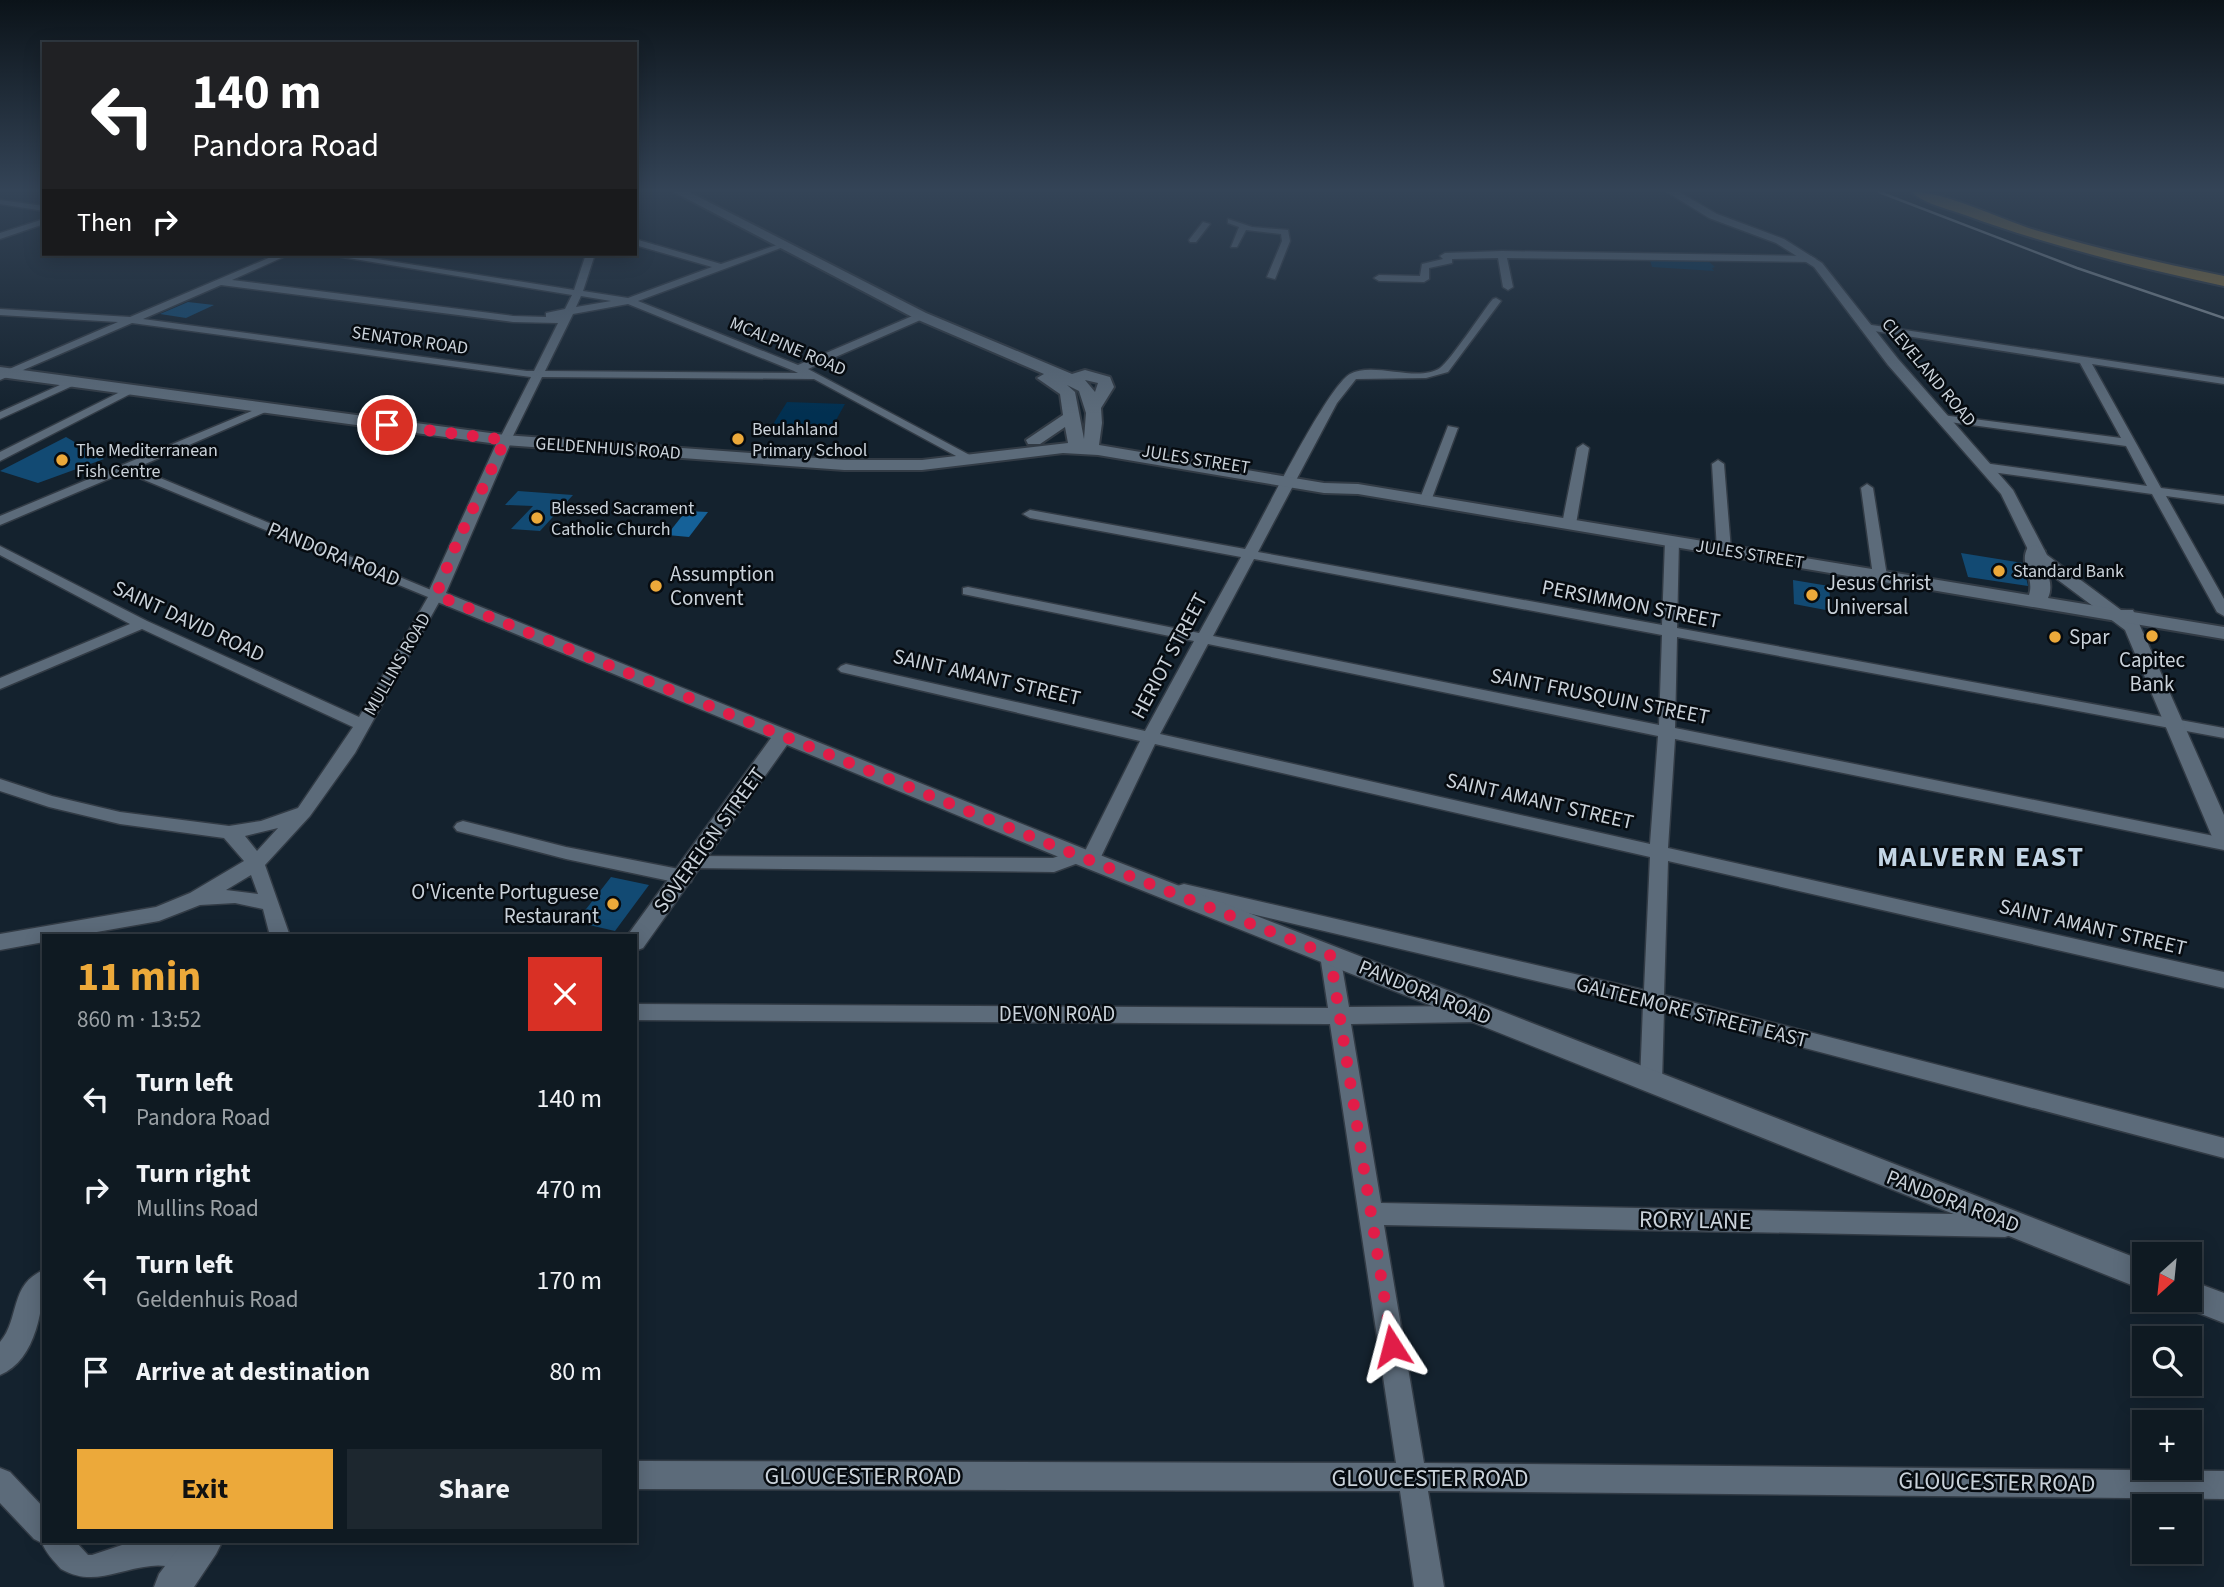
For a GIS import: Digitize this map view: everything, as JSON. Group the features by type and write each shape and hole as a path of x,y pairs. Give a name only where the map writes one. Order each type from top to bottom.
{"main road":[{"path":"815,266 915,318 952,342 1066,382 1090,375 1105,380 1106,387 1092,410 1083,445"},
{"path":"2154,266 2224,281"},
{"path":"915,318 968,338 1066,382"},
{"path":"952,342 968,338"},
{"name":"GELDENHUIS ROAD","path":"3,374 505,440 787,461 885,465 1083,445"},
{"path":"1066,382 1072,416 1083,445"},
{"path":"1034,440 1072,416"},
{"name":"GELDENHUIS ROAD","path":"966,456 1034,440 1083,445"},
{"name":"JULES STREET","path":"1083,445 1672,541 2124,619 2224,633"},
{"path":"2034,548 2032,557 2043,584 2042,592 2035,602"}],"street":[{"path":"3,374 257,266"},
{"name":"MCALPINE ROAD","path":"406,266 629,300 816,376 966,456"},
{"name":"MULLINS ROAD","path":"197,898 256,863 304,811 349,749 436,595 505,440 578,293 587,266"},
{"path":"220,282 530,320 567,315 629,300 718,266"},
{"path":"1272,277 1276,266"},
{"path":"1379,278 1424,279 1425,266"},
{"path":"1504,266 1508,287"},
{"name":"CLEVELAND ROAD","path":"1818,266 1865,327 2015,503 2034,548"},
{"name":"HERIOT STREET","path":"1084,858 1332,402 1352,377 1366,373 1426,375 1444,370 1496,301"},
{"name":"SENATOR ROAD","path":"0,312 129,320 539,374 816,376"},
{"path":"798,369 915,318"},
{"path":"1865,327 2224,381"},
{"path":"2084,360 2224,612"},
{"path":"0,416 75,382"},
{"path":"0,457 132,390"},
{"path":"0,521 267,408"},
{"path":"1942,418 2132,443"},
{"path":"1425,501 1452,429"},
{"path":"1569,524 1583,448"},
{"path":"1718,464 1724,550"},
{"path":"1984,467 2224,500"},
{"name":"PANDORA ROAD","path":"125,468 1084,858 2132,1271"},
{"path":"1867,488 1880,576"},
{"name":"PERSIMMON STREET","path":"1030,514 2224,733"},
{"path":"1651,1082 1656,1001 1659,851 1667,730 1672,541"},
{"path":"2034,548 2047,565 2124,619 2224,841"},
{"name":"SAINT DAVID ROAD","path":"0,550 142,624 362,725"},
{"name":"SAINT FRUSQUIN STREET","path":"968,592 2224,841"},
{"path":"0,684 142,624"},
{"name":"SAINT AMANT STREET","path":"846,669 2224,980"},
{"name":"SOVEREIGN STREET","path":"637,940 783,737"},
{"path":"0,785 49,801 120,818 229,832 263,827 304,811"},
{"path":"463,827 566,853 688,870 1054,865 1084,858"},
{"path":"229,832 244,845 256,863 279,934"},
{"name":"GALTEEMORE STREET EAST","path":"1157,885 1656,1001 2224,1148"},
{"path":"48,934 144,918 197,898 234,896 270,903"},
{"path":"0,942 42,935"},
{"path":"1330,955 1429,1587"},
{"name":"DEVON ROAD","path":"637,1012 1340,1016 1478,1014"},
{"name":"RORY LANE","path":"1372,1214 2018,1226"},
{"path":"0,1362 22,1336 27,1302 42,1284"},
{"path":"2202,1300 2224,1308"},
{"name":"GLOUCESTER ROAD","path":"637,1475 2224,1485"},
{"path":"0,1482 42,1527"},
{"path":"57,1543 82,1570 99,1571 146,1552 199,1549"},
{"path":"172,1587 199,1549"}],"shaded area":[{"path":"1652,267 1715,267 1712,268 1714,271"},
{"path":"787,402 845,404 830,431 770,429"},
{"path":"686,511 708,512 689,537 667,535"}],"building":[{"path":"188,302 214,305 186,318 160,314"},
{"name":"The Mediterranean Fish Centre","path":"66,437 104,459 38,483 0,471"},
{"name":"Blessed Sacrament Catholic Church","path":"518,491 573,495 540,531 511,529 533,506 505,505"},
{"name":"Standard Bank","path":"1961,553 2023,563 2028,586 1968,577"},
{"name":"Jesus Christ Universal","path":"1793,580 1829,586 1831,611 1794,604"},
{"name":"O'Vicente Portuguese Restaurant","path":"611,877 649,885 615,931 576,922"}],"railway":[{"path":"2072,266 2224,318"}],"place":[{"name":"Beulahland Primary School","path":"738,439"},
{"name":"The Mediterranean Fish Centre","path":"62,460"},
{"name":"Blessed Sacrament Catholic Church","path":"537,518"},
{"name":"Standard Bank","path":"1999,571"},
{"name":"Assumption Convent","path":"656,586"},
{"name":"Jesus Christ Universal","path":"1812,595"},
{"name":"Capitec Bank","path":"2152,636"},
{"name":"Spar","path":"2055,637"},
{"name":"O'Vicente Portuguese Restaurant","path":"613,904"}],"district":[{"name":"MALVERN EAST","path":"1981,856"}],"route":[{"path":"387,425 505,440 436,595 1330,955 1392,1346"}]}
